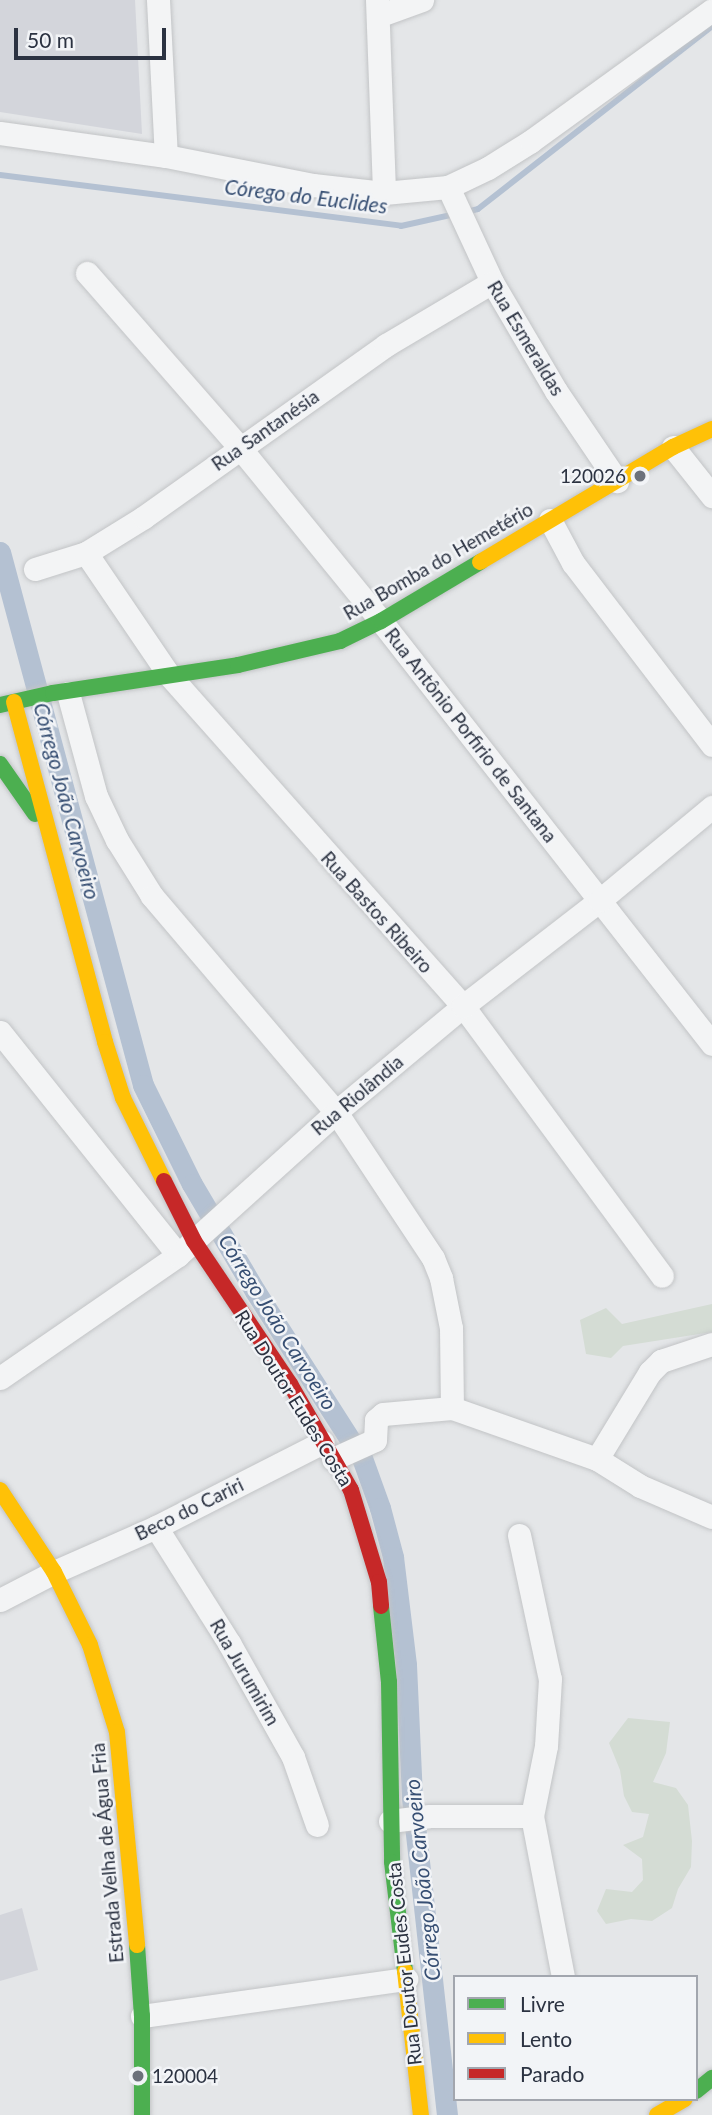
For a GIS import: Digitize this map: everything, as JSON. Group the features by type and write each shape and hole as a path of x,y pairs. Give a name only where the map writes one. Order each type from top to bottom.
{"street":[{"path":"158,0 166,156"},
{"path":"384,193 378,8 422,0"},
{"path":"0,133 166,156 313,185 384,193 451,194 531,141 712,10"},
{"name":"Rua Esmeraldas","path":"451,194 492,282 556,391 617,481"},
{"name":"Rua Antônio Porfirio de Santana","path":"87,273 240,448 381,621 712,1044"},
{"name":"Rua Santanésia","path":"35,569 86,553 144,517 386,345 492,282"},
{"name":"Rua Bomba do Hemetério","path":"15,701 238,665 340,641 381,621 673,447 712,429"},
{"path":"673,447 712,496"},
{"path":"550,520 573,563 712,745"},
{"name":"Rua Bastos Ribeiro","path":"86,553 169,675 463,1006 662,1276"},
{"path":"60,693 96,796 117,840 152,896 336,1112 420,1236 441,1279 451,1328 452,1408 597,1459 640,1486 712,1517"},
{"name":"Rua Doutor Eudes Costa","path":"15,701 105,1042 123,1098 186,1248 290,1384 335,1451 351,1490 379,1582 389,1682 406,1979 421,2115"},
{"path":"0,764 51,839"},
{"name":"Rua Riolândia","path":"0,1378 186,1248 336,1112 463,1006 600,900 712,807"},
{"path":"0,1032 186,1248"},
{"path":"597,1459 656,1366 674,1355 712,1344"},
{"name":"Beco do Cariri","path":"0,1600 54,1572 335,1451 372,1443 377,1437 376,1420 383,1414 452,1408"},
{"name":"Estrada Velha de Água Fria","path":"0,1490 54,1572 90,1645 117,1732 130,1834 142,2016 142,2115"},
{"name":"Rua Jurumirim","path":"156,1527 229,1643 293,1757 317,1825"},
{"path":"519,1535 550,1679 546,1746 532,1816 563,1975"},
{"path":"396,1821 429,1816 532,1816"},
{"path":"142,2016 406,1979"},
{"path":"698,2089 712,2078"},
{"path":"657,2115 682,2101"}],"shaded area":[{"path":"0,0 135,0 142,134 0,112"},
{"path":"712,1304 712,1332 623,1346 611,1358 586,1354 580,1320 606,1308 622,1324"},
{"path":"628,1718 670,1722 666,1753 653,1782 676,1788 688,1805 692,1841 691,1867 678,1889 672,1908 652,1921 631,1919 606,1924 597,1911 606,1889 632,1892 643,1880 642,1859 623,1845 643,1837 649,1814 632,1812 624,1796 620,1770 609,1743"},
{"path":"22,1908 38,1970 0,1981 0,1915"}],"waterway":[{"name":"Córego do Euclides","path":"466,212 478,209 712,26"},
{"name":"Córego do Euclides","path":"0,175 401,226 455,214"},
{"name":"Córrego João Carvoeiro","path":"0,552 143,1085 192,1184 255,1291 362,1458 380,1508 393,1557 406,1665 412,1798 447,2115"}],"traffic: fast":[{"path":"0,705 53,693 238,665 340,641 381,621 480,562"},
{"path":"0,764 35,814"},
{"path":"381,1606 389,1682 392,1862 405,1971"},
{"path":"137,1945 142,2016 142,2115"},
{"path":"698,2089 712,2078"}],"traffic: slow":[{"path":"480,562 673,447 712,429"},
{"path":"14,702 105,1042 123,1098 164,1181"},
{"path":"0,1490 54,1572 90,1645 117,1732 137,1945"},
{"path":"405,1971 421,2115"},
{"path":"657,2115 682,2101"}],"traffic: jam":[{"path":"164,1181 194,1241 290,1384 351,1490 379,1582 381,1606"}],"place":[{"name":"120026","path":"640,476"},
{"name":"120004","path":"138,2076"}]}
